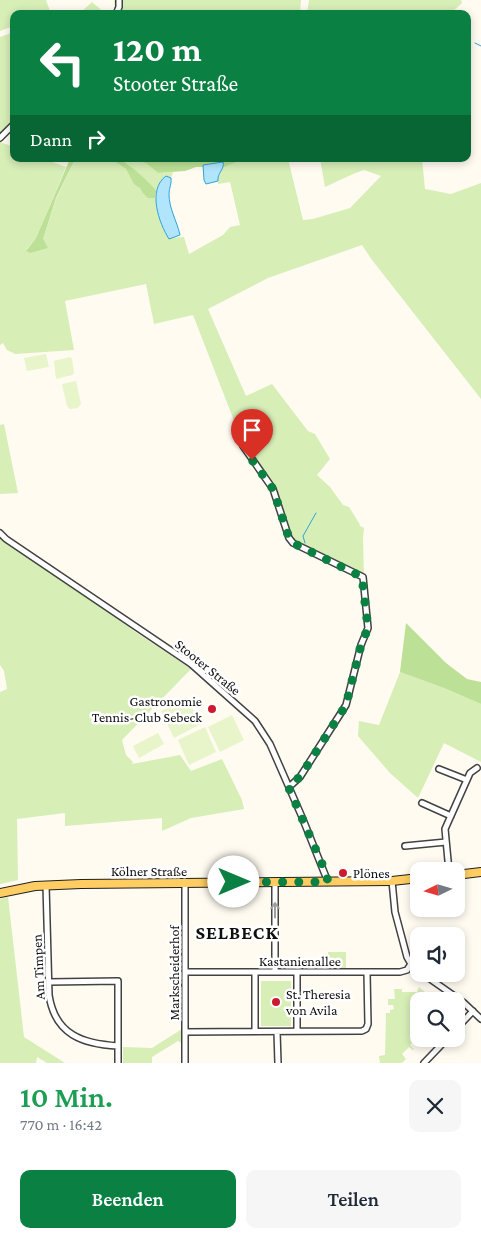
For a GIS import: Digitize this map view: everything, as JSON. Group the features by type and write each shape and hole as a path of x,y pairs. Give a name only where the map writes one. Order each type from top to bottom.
{"main road":[{"path":"465,874 481,872"},
{"name":"Kölner Straße","path":"0,892 46,885 392,881 410,879"}],"street":[{"path":"0,138 10,128"},
{"path":"243,446 273,489 289,538 293,543 362,577 368,628 361,645 346,705 300,777 288,786"},
{"name":"Stooter Straße","path":"0,533 6,539 191,664 255,721 263,732 288,786 326,873 328,882"},
{"path":"449,862 445,829 470,773 477,768"},
{"path":"439,769 467,780"},
{"path":"422,804 451,816"},
{"path":"405,846 446,842"},
{"path":"392,881 397,920 410,962"},
{"path":"275,882 275,972"},
{"name":"Markscheiderhof","path":"185,883 185,1063"},
{"name":"Am Timpen","path":"46,885 50,1004 66,1030 80,1040 88,1043 118,1046"},
{"name":"Kastanienallee","path":"185,972 404,972 410,965"},
{"path":"255,972 255,1032"},
{"path":"297,973 297,1031"},
{"path":"186,1032 362,1031 366,1029 368,1024 367,973"},
{"path":"49,982 118,981 118,1063"},
{"path":"434,982 481,1019"},
{"path":"465,1019 473,1011"},
{"path":"277,1032 278,1063"},
{"path":"424,1063 439,1047"}],"green space":[{"path":"0,0 46,0 50,10 10,10 10,27 0,31"},
{"path":"114,0 301,0 300,10 115,10"},
{"path":"309,0 461,0 462,3 454,10 308,10"},
{"path":"92,2 101,10 83,10"},
{"path":"10,33 10,126 0,135 0,37"},
{"path":"0,142 10,146 10,162 52,162 66,167 36,238 26,250 43,239 56,199 74,162 116,162 126,169 148,197 155,198 168,238 184,237 189,254 223,235 230,227 240,225 230,182 218,184 218,175 223,167 236,162 289,162 303,220 313,219 350,208 381,176 364,170 325,187 321,162 422,162 425,189 451,194 481,183 481,399 362,245 268,278 208,309 246,396 272,384 308,431 315,434 330,459 317,475 330,487 343,505 349,507 360,526 364,528 364,578 302,545 289,536 276,491 238,431 193,315 154,324 146,284 65,301 74,350 15,354 7,350 3,343 0,345"},
{"path":"69,162 74,162 56,198 43,239 48,248 30,253 26,251 36,238"},
{"path":"116,162 124,162 130,166 155,189 155,198 148,198 134,184 126,169"},
{"path":"124,162 146,163 158,173 173,172 171,178 166,176 163,179 156,191"},
{"path":"140,162 236,162 224,167 196,167 185,171 158,173 146,163"},
{"path":"46,354 49,367 27,371 24,358"},
{"path":"70,357 74,373 56,379 54,361"},
{"path":"76,381 81,404 78,408 70,409 67,406 62,384"},
{"path":"4,424 18,493 0,494 0,425"},
{"path":"0,531 137,633 191,669 122,740 126,755 133,762 132,764 180,755 191,771 222,759 242,800 244,809 191,818 162,831 162,818 65,826 65,813 17,819 18,880 0,884 0,692 7,689 4,671 0,665"},
{"path":"406,623 446,663 467,679 481,682 481,704 400,672"},
{"path":"400,672 481,704 481,762 444,743 418,798 390,773 358,736 359,721 379,725"},
{"path":"187,698 201,724 174,738 161,711"},
{"path":"232,715 244,740 220,752 208,727"},
{"path":"205,727 216,752 189,765 178,740"},
{"path":"158,733 164,744 139,758 133,746"},
{"path":"8,897 24,1037 65,1063 47,1063 37,1057 36,1063 0,1063 0,899"},
{"path":"328,952 346,952 346,968 328,968"},
{"path":"261,981 291,981 291,1026 261,1026"},
{"path":"419,987 425,992 417,992"},
{"path":"394,989 402,989 402,992 410,992 410,1047 414,1049 409,1047 402,1054 406,1059 402,1063 380,1063 379,1056 385,1055 386,1013 390,1013 390,1010 394,1009 393,1005 388,1005 388,999 395,999"},
{"path":"182,1029 181,1043 178,1041 152,1057 152,1063 123,1063 123,1047 152,1048"}],"water":[{"path":"223,162 218,181 206,184 203,165"},
{"path":"166,176 171,178 169,199 180,235 169,239 159,216 156,198 160,182"}],"waterway":[{"path":"475,43 481,46"},
{"path":"305,543 303,536 316,513"}],"place":[{"name":"Gastronomie Tennis-Club Sebeck","path":"212,709"},
{"name":"Plönes","path":"343,873"},
{"name":"St. Theresia von Avila","path":"276,1002"}],"district":[{"name":"SELBECK","path":"237,932"}],"route":[{"path":"234,882 328,882 326,873 288,786 300,777 346,705 361,645 368,628 362,577 293,543 287,534 273,489 252,460"}]}
